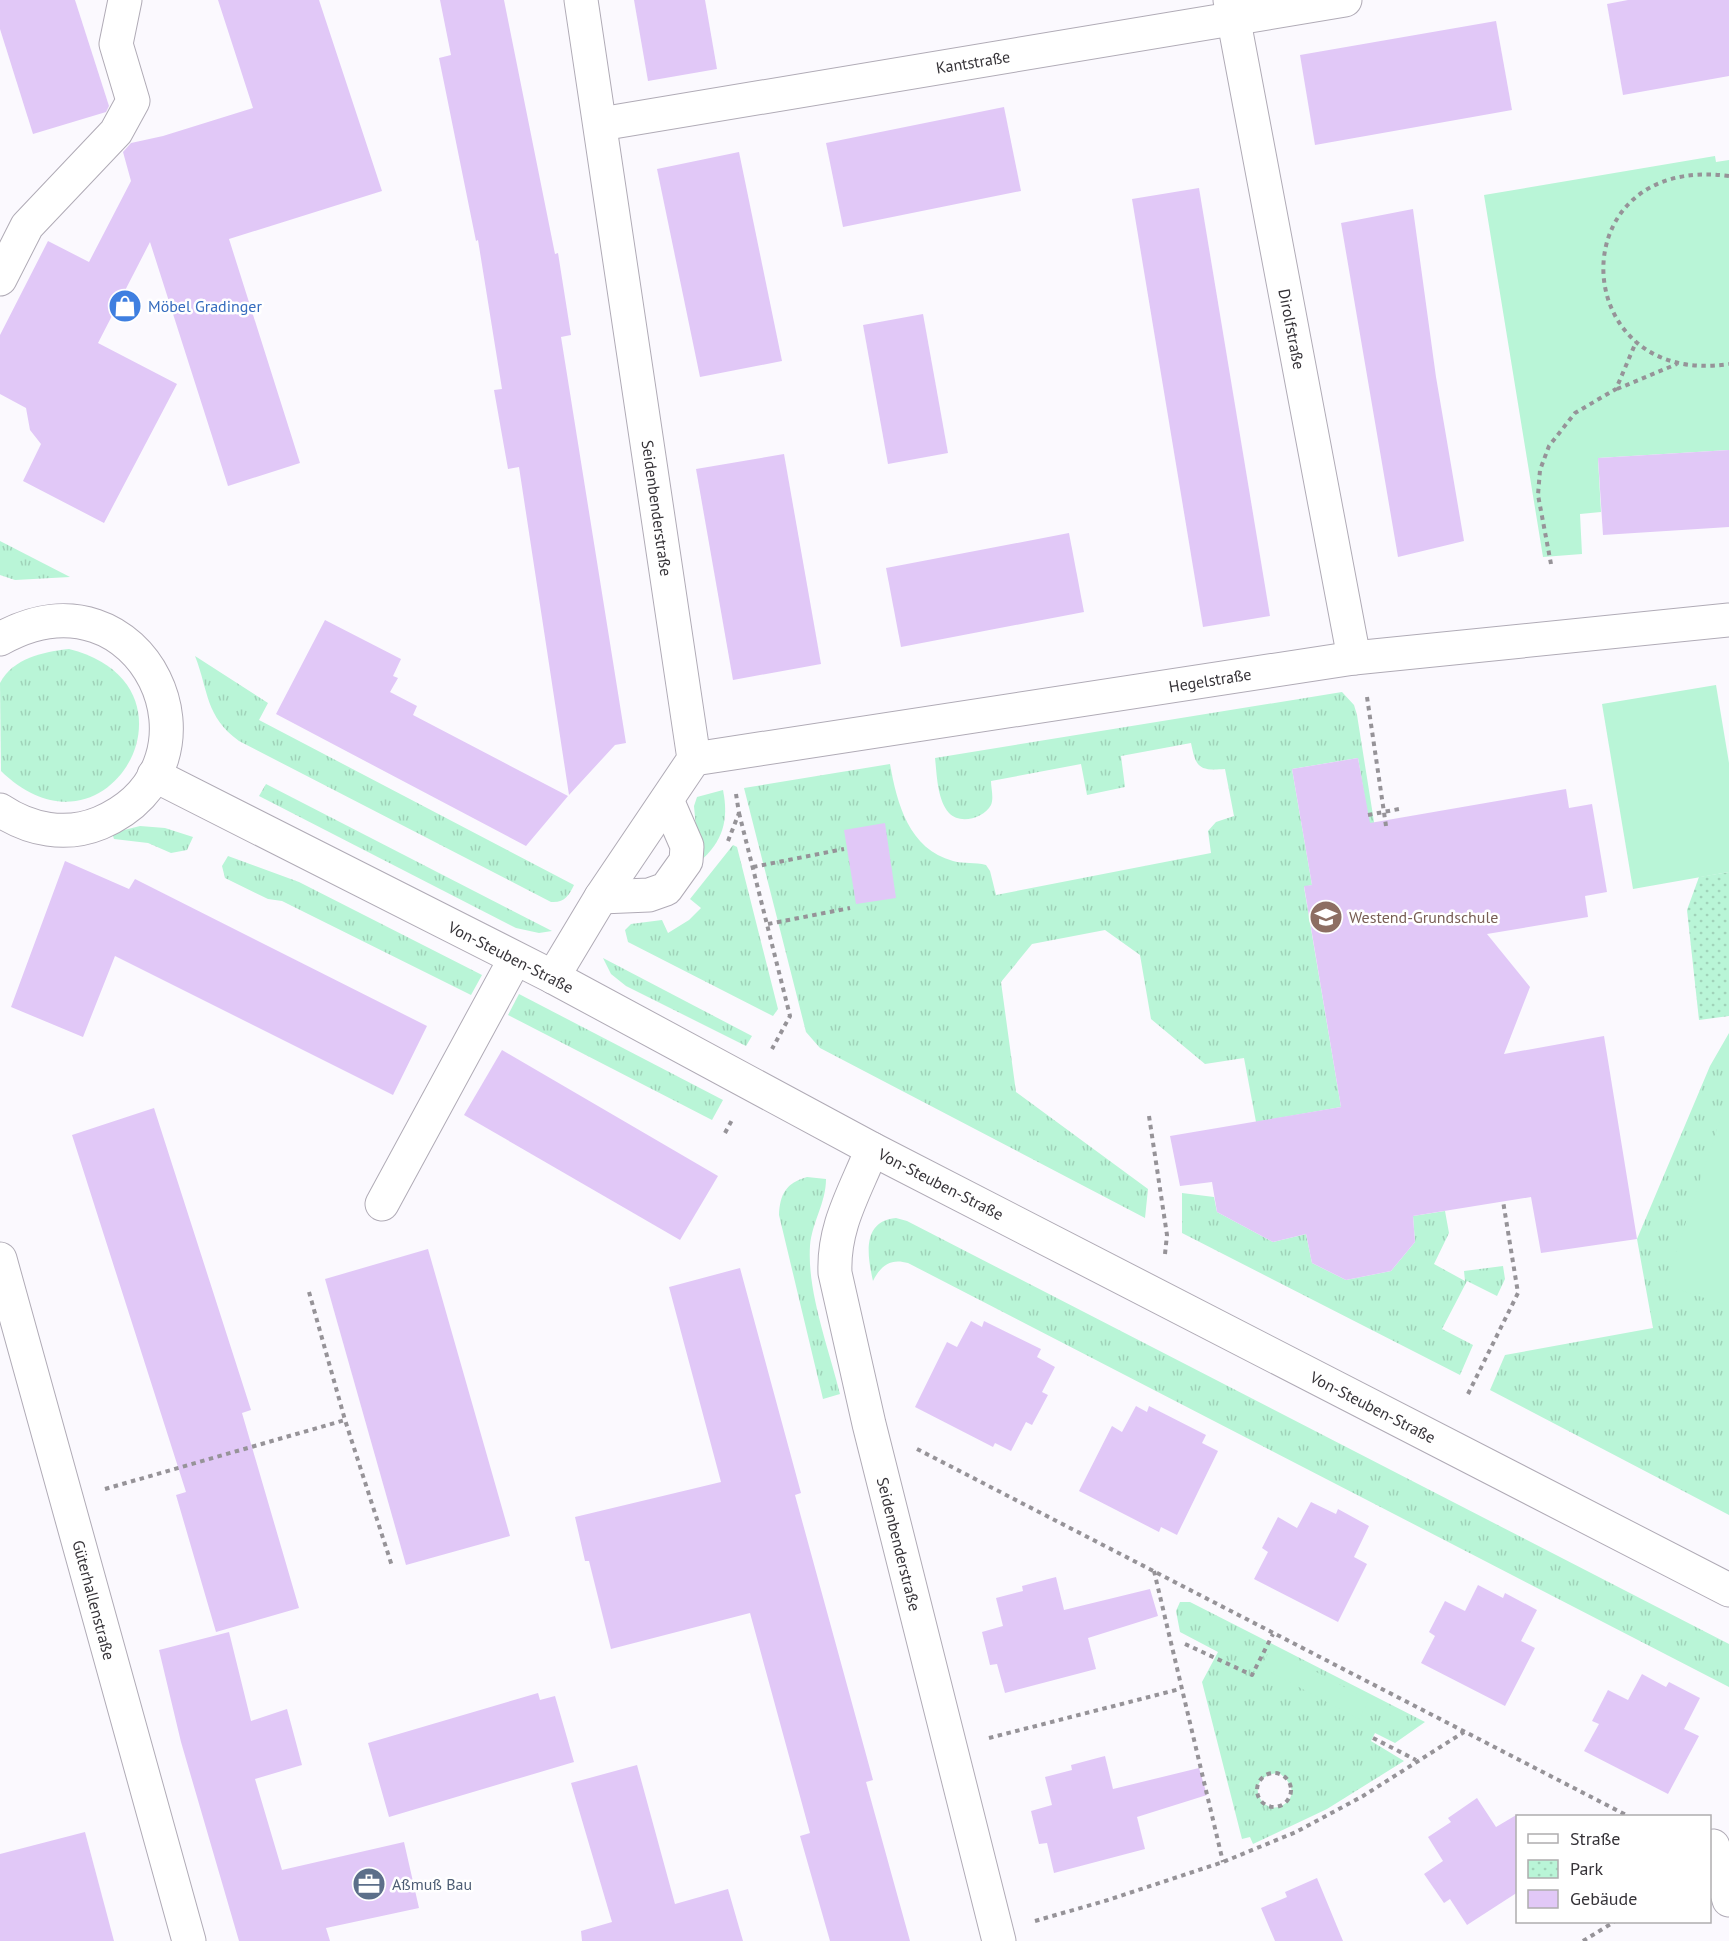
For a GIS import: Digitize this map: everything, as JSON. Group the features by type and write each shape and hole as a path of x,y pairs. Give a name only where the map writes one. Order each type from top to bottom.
{"street":[{"path":"0,279 27,226 116,132 133,101 116,44 126,0"},
{"name":"Seidenbenderstraße","path":"581,0 694,759"},
{"name":"Kantstraße","path":"601,124 1232,9 1345,0"},
{"name":"Dirolfstraße","path":"1232,9 1357,658"},
{"name":"Hegelstraße","path":"694,759 1357,658 1729,620"},
{"path":"0,639 36,623 66,621 96,626 131,646 155,678 163,697 166,736 154,775 128,807 92,826 51,830 32,826 0,810"},
{"path":"553,977 601,897 694,759"},
{"name":"Von-Steuben-Straße","path":"154,775 553,977 872,1149 1729,1590"},
{"path":"601,897 641,896 666,889 686,861 687,846 667,800"},
{"path":"382,1204 515,959"},
{"name":"Seidenbenderstraße","path":"872,1149 839,1225 834,1249 835,1273 868,1424 998,1936"},
{"name":"Güterhallenstraße","path":"0,1259 189,1941"},
{"path":"1713,1846 1729,1900"}],"path":[{"path":"1729,176 1689,174 1666,179 1635,197 1613,224 1604,259 1602,280 1613,316 1636,342 1653,354 1678,364 1704,368 1729,364"},
{"path":"1616,389 1636,342"},
{"path":"1551,564 1539,495 1540,470 1549,446 1575,413 1616,389 1678,364"},
{"path":"1357,658 1386,826"},
{"path":"1368,815 1399,810"},
{"path":"724,1133 750,1083 790,1016 739,813"},
{"path":"753,867 844,849"},
{"path":"768,924 850,908"},
{"path":"1149,1116 1167,1235 1159,1297"},
{"path":"1468,1394 1518,1293 1503,1202"},
{"path":"309,1292 345,1420 393,1566"},
{"path":"67,1500 345,1420"},
{"path":"868,1424 1626,1815"},
{"path":"1154,1570 1180,1689 1223,1862"},
{"path":"1185,1644 1252,1675 1273,1634"},
{"path":"951,1748 1180,1689"},
{"path":"998,1936 1223,1862 1331,1815 1465,1731"},
{"path":"1373,1738 1417,1760"},
{"path":"1278,1773 1288,1779 1292,1789 1290,1800 1281,1807 1270,1807 1261,1802 1257,1792 1259,1781 1268,1774 1278,1773"},
{"path":"1583,1941 1612,1923"}],"green space":[{"path":"1715,156 1716,162 1729,160 1729,450 1598,458 1601,512 1580,514 1582,554 1543,557 1484,195"},
{"path":"0,541 70,577 15,580 0,575"},
{"path":"69,649 112,669 134,698 139,731 129,762 107,788 77,801 40,797 1,771 0,683 6,674 21,662 39,654"},
{"path":"195,656 268,703 259,720 574,885 570,892 563,900 551,902 239,741 228,732 214,713"},
{"path":"1716,685 1729,763 1729,872 1633,889 1602,704"},
{"path":"1342,692 1354,705 1357,715 1375,828 1370,829 1358,758 1292,769 1312,885 1304,887 1341,1107 1256,1122 1244,1058 1205,1064 1151,1019 1140,955 1105,930 1032,944 1001,982 1016,1092 1148,1189 1145,1218 820,1048 806,1032 744,788 890,764 901,809 916,836 938,855 957,862 986,865 990,871 996,895 1211,853 1208,831 1216,822 1234,816 1225,769 1209,769 1200,766 1191,743 1121,756 1125,787 1087,795 1081,764 991,781 992,796 988,810 972,818 959,819 949,813 942,801 935,758"},
{"path":"266,784 552,931 539,933 516,928 259,796"},
{"path":"723,790 725,811 722,830 714,847 699,862 694,806 697,797"},
{"path":"140,826 165,828 193,837 187,850 171,853 148,843 114,839 112,833"},
{"path":"733,845 737,847 778,1009 773,1016 628,942 625,930 631,924 662,920 668,933 689,920 701,908 690,899"},
{"path":"228,856 299,882 482,975 471,995 282,901 268,899 225,878 222,866"},
{"path":"1729,872 1729,1016 1699,1020 1687,910 1699,877"},
{"path":"603,958 752,1036 746,1046 626,986 611,974"},
{"path":"519,994 723,1100 712,1120 508,1015"},
{"path":"1729,1033 1729,1515 1490,1390 1505,1355 1653,1328 1637,1239 1710,1066"},
{"path":"1729,1093 1729,1306 1665,1285"},
{"path":"807,1177 826,1179 824,1196 811,1237 810,1264 815,1301 840,1394 823,1399 779,1215 781,1201 786,1190 800,1179"},
{"path":"1182,1193 1214,1197 1217,1212 1273,1242 1306,1234 1312,1263 1346,1280 1391,1271 1415,1242 1413,1216 1445,1211 1449,1233 1434,1264 1465,1281 1464,1271 1503,1266 1505,1279 1497,1296 1467,1281 1442,1329 1473,1345 1460,1375 1182,1233"},
{"path":"896,1218 907,1221 1729,1644 1729,1687 908,1263 896,1261 887,1264 873,1281 869,1261 872,1232 877,1225"},
{"path":"1180,1602 1190,1602 1425,1722 1395,1743 1375,1733 1371,1741 1404,1761 1327,1809 1253,1844 1250,1837 1242,1839 1202,1682 1218,1652 1180,1632 1176,1611","holes":["1279,1773 1291,1787 1290,1799 1277,1807 1269,1807 1259,1796 1260,1781 1267,1776"]},
{"path":"1271,1648 1369,1700 1359,1719 1261,1667"}],"building":[{"path":"0,0 75,0 109,106 106,112 33,134 0,29"},
{"path":"218,0 319,0 382,191 229,239 300,463 228,486 150,242 98,343 177,384 104,523 23,481 41,444 30,430 26,408 0,394 0,335 48,241 89,262 131,181 123,152 131,143 163,136 253,108"},
{"path":"440,0 504,0 555,254 558,253 571,335 561,337 626,743 615,745 569,795 519,467 508,469 494,390 502,389 478,240 476,241 439,58 451,55"},
{"path":"634,0 705,0 717,69 648,81"},
{"path":"1628,0 1729,0 1729,76 1623,95 1607,4"},
{"path":"1496,21 1512,110 1315,145 1300,55"},
{"path":"1004,107 1021,191 843,227 826,143"},
{"path":"739,152 782,361 700,377 657,169"},
{"path":"1199,188 1270,616 1203,627 1132,199"},
{"path":"1413,209 1436,377 1464,541 1398,557 1341,223"},
{"path":"923,314 948,453 888,464 863,325"},
{"path":"1729,450 1729,527 1603,535 1598,458"},
{"path":"784,454 821,664 733,680 696,469"},
{"path":"1069,533 1084,612 901,647 886,568"},
{"path":"325,620 401,659 393,676 398,678 390,692 417,706 413,715 568,796 526,846 276,714"},
{"path":"1358,758 1370,823 1566,789 1569,808 1592,804 1607,892 1585,896 1588,917 1487,934 1530,987 1504,1054 1604,1036 1637,1239 1541,1253 1531,1197 1413,1216 1415,1242 1391,1271 1346,1280 1312,1263 1306,1234 1273,1242 1217,1212 1212,1182 1180,1186 1170,1136 1341,1107 1304,886 1312,885 1292,769"},
{"path":"885,823 896,898 856,904 844,830"},
{"path":"65,861 129,889 135,879 427,1026 393,1095 115,956 83,1037 11,1007"},
{"path":"502,1050 718,1176 680,1240 464,1115"},
{"path":"154,1108 251,1410 242,1413 299,1608 216,1632 176,1495 186,1492 72,1135"},
{"path":"428,1249 510,1536 406,1565 325,1279"},
{"path":"740,1268 801,1493 795,1495 873,1780 866,1782 910,1941 830,1941 800,1836 810,1833 750,1613 611,1649 589,1561 585,1561 575,1517 721,1482 669,1287"},
{"path":"971,1321 982,1327 984,1321 1041,1349 1037,1357 1055,1367 1042,1392 1048,1395 1032,1425 1026,1422 1011,1451 995,1443 993,1447 915,1407 947,1342 957,1347"},
{"path":"1136,1406 1147,1412 1149,1406 1206,1435 1202,1443 1218,1451 1177,1535 1161,1527 1159,1532 1079,1491 1112,1426 1122,1432"},
{"path":"1311,1502 1336,1514 1338,1509 1369,1526 1354,1557 1367,1564 1338,1622 1254,1579 1268,1552 1262,1548 1278,1517 1297,1528"},
{"path":"1056,1577 1064,1610 1150,1589 1158,1616 1088,1638 1096,1669 1005,1693 997,1664 990,1665 982,1632 1003,1626 996,1598 1023,1591 1022,1586"},
{"path":"1478,1585 1503,1598 1505,1593 1537,1610 1521,1641 1535,1648 1505,1706 1421,1663 1435,1636 1429,1632 1445,1601 1465,1611"},
{"path":"229,1632 251,1721 287,1709 302,1765 255,1779 282,1870 404,1842 419,1908 326,1928 330,1941 239,1941 181,1742 159,1650"},
{"path":"1642,1674 1666,1687 1669,1682 1700,1698 1684,1729 1699,1736 1668,1794 1584,1751 1599,1724 1592,1721 1608,1690 1628,1700"},
{"path":"538,1693 540,1700 555,1696 574,1762 389,1817 368,1743"},
{"path":"1105,1756 1113,1789 1199,1768 1207,1795 1137,1817 1145,1849 1054,1873 1047,1843 1039,1844 1031,1811 1052,1805 1045,1777 1072,1770 1071,1765"},
{"path":"637,1765 675,1904 728,1889 743,1941 582,1941 581,1931 612,1922 571,1783"},
{"path":"1477,1798 1496,1827 1516,1815 1516,1893 1467,1925 1450,1899 1444,1903 1424,1874 1443,1861 1428,1837 1451,1822 1448,1818"},
{"path":"85,1832 114,1941 0,1941 0,1854"},
{"path":"1317,1878 1343,1941 1275,1941 1261,1908 1287,1897 1285,1892"}],"place":[{"name":"Möbel Gradinger","path":"125,306"},
{"name":"Westend-Grundschule","path":"1326,917"},
{"name":"Aßmuß Bau","path":"369,1884"}]}
